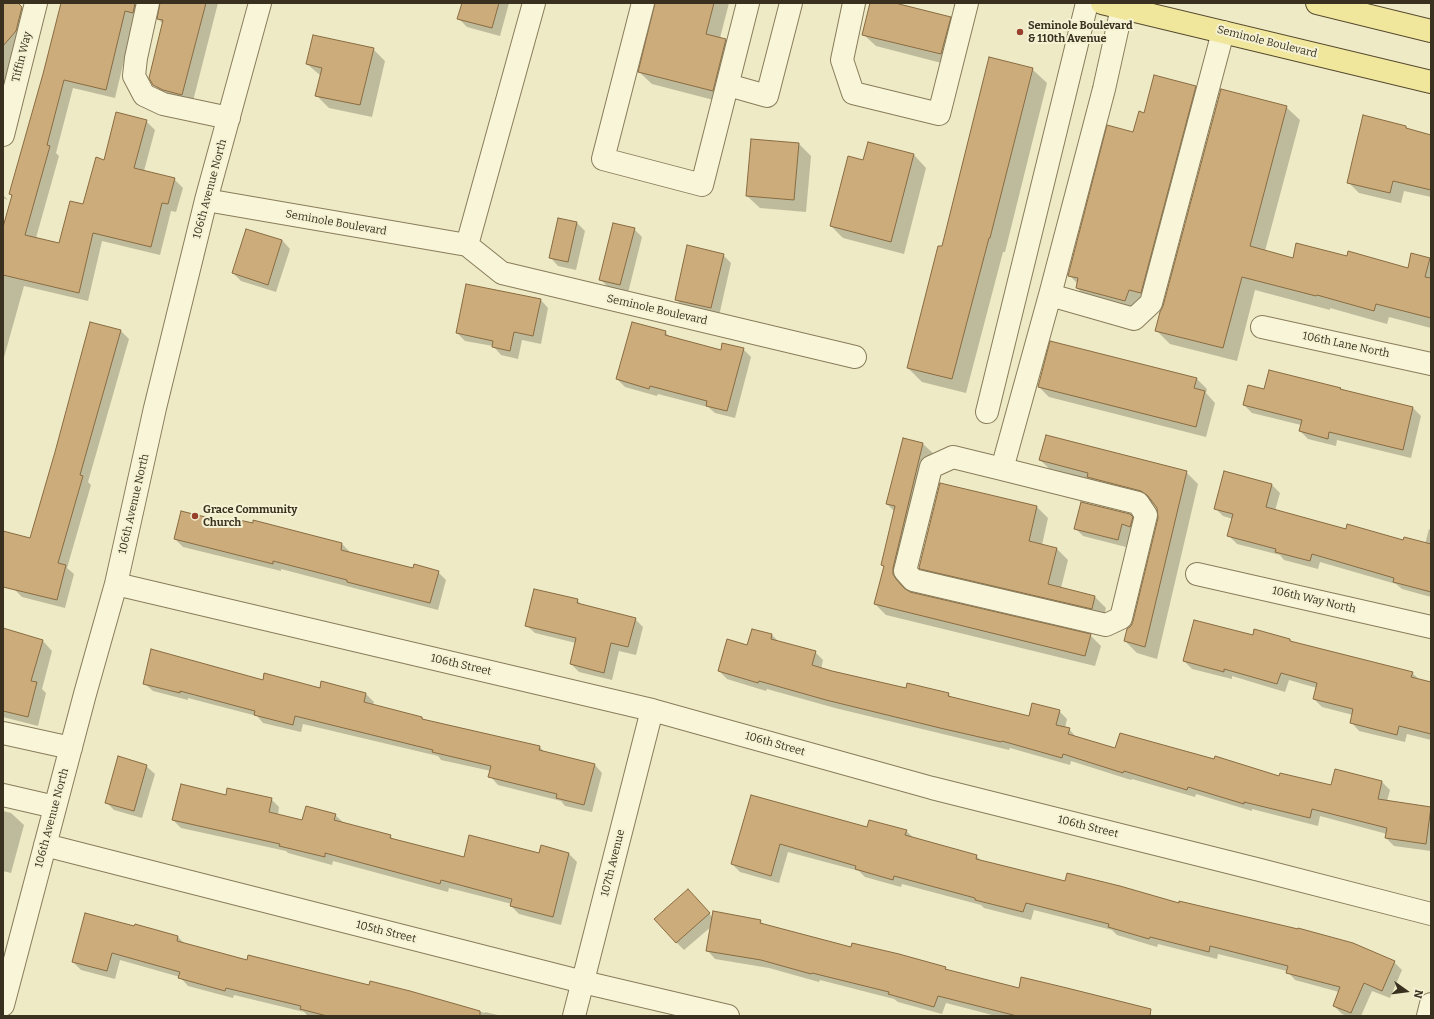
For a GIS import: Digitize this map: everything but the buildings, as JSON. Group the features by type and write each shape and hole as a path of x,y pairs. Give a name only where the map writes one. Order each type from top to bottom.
{"main road":[{"path":"1317,3 1355,8 1431,31"},
{"name":"Seminole Boulevard","path":"1112,5 1431,82"}],"street":[{"name":"Tiffin Way","path":"3,135 36,3"},
{"path":"148,3 136,58 134,76 144,95 163,104 228,118"},
{"name":"106th Avenue North","path":"3,1004 116,584 155,408 206,200 260,3"},
{"path":"467,246 534,3"},
{"path":"643,3 603,159 702,185 748,3"},
{"path":"728,85 767,96 791,3"},
{"path":"854,3 842,60 853,93 939,114 967,3"},
{"path":"987,412 1087,3"},
{"path":"1002,469 1050,295 1098,108 1112,5"},
{"path":"1050,295 1134,319 1151,303 1223,32"},
{"name":"Seminole Boulevard","path":"206,200 467,246 502,273 855,357"},
{"name":"106th Lane North","path":"1262,326 1431,364"},
{"path":"953,457 1002,469 1138,503 1146,515 1120,618 1106,625 913,580 905,571 931,466 953,457"},
{"name":"106th Way North","path":"1197,574 1431,627"},
{"name":"106th Street","path":"116,584 652,710 932,788 1431,914"},
{"name":"107th Avenue","path":"574,1016 652,710"},
{"path":"3,732 71,748"},
{"path":"3,795 55,807"},
{"name":"105th Street","path":"45,845 583,982 728,1016"},
{"path":"1428,1016 1431,1004"}],"place":[{"name":"Seminole Boulevard & 110th Avenue","path":"1020,32"},
{"name":"Grace Community Church","path":"195,516"}]}
